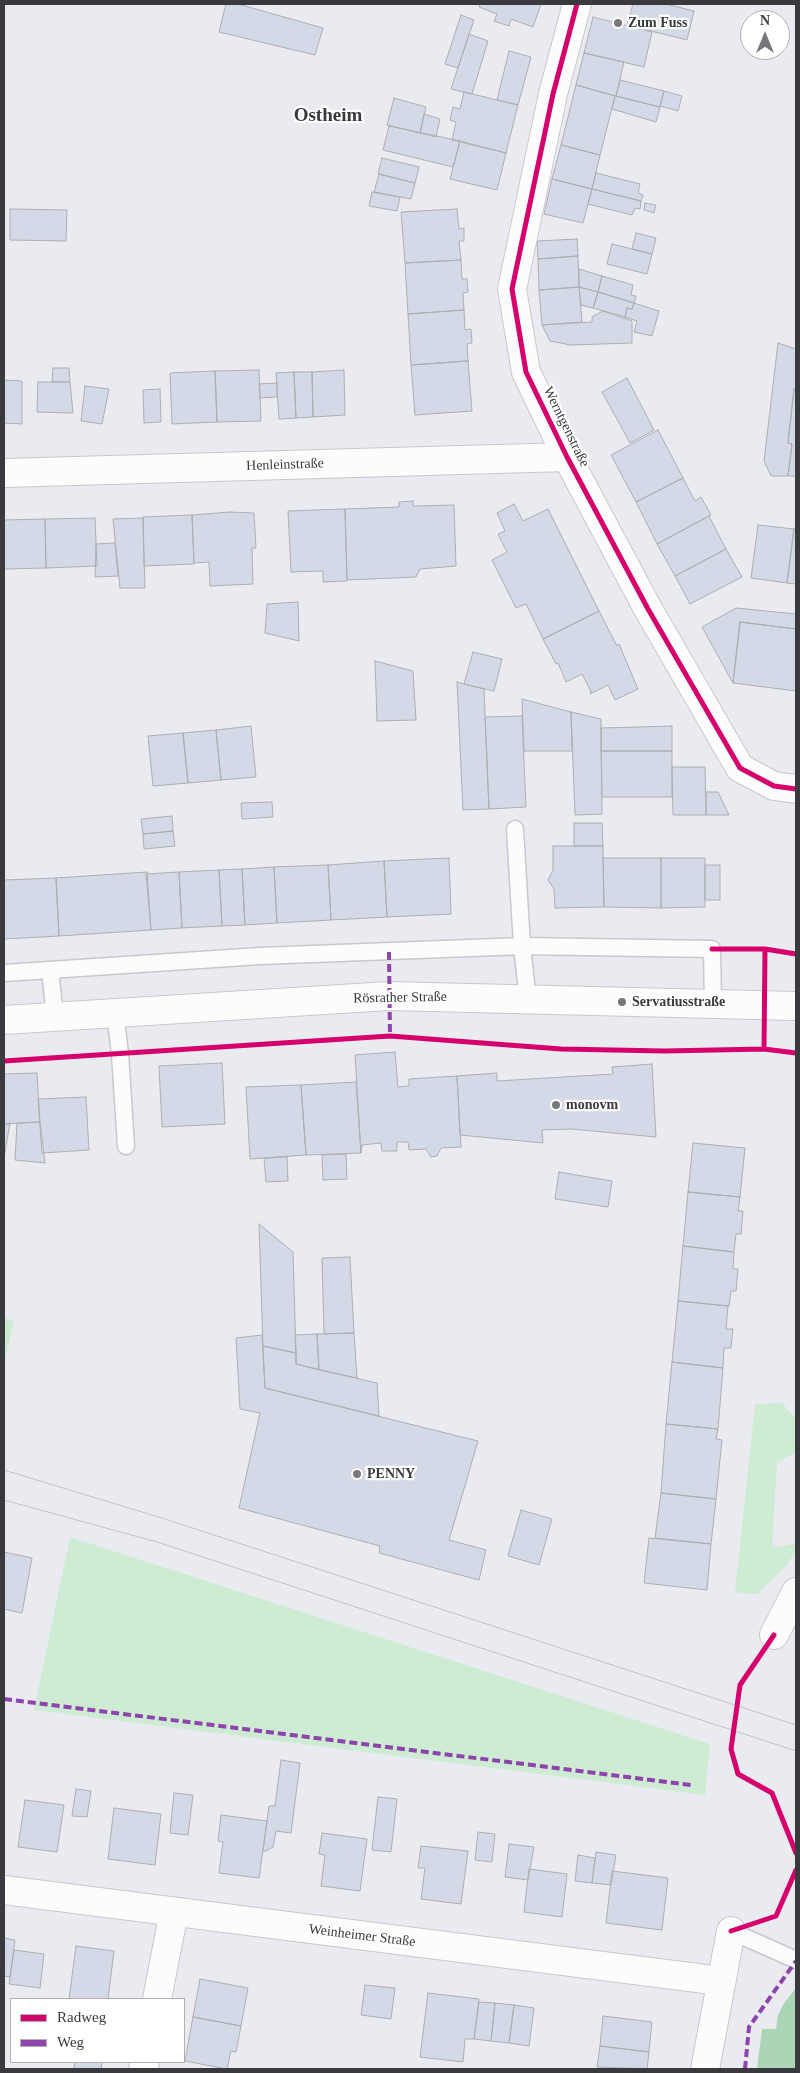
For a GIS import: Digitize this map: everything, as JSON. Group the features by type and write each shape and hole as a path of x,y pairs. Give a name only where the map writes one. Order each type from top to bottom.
{"street":[{"name":"Werntgenstraße","path":"577,4 553,94 512,288 526,372 567,457 648,609 740,768 774,786 796,789"},
{"name":"Henleinstraße","path":"4,473 567,457"},
{"name":"Rösrather Straße","path":"4,1020 389,996 528,1001 796,1006"},
{"path":"774,1635 796,1592"},
{"name":"Weinheimer Straße","path":"4,1890 721,1982"},
{"path":"157,1998 174,1912"},
{"path":"705,2069 731,1930"}],"lane":[{"path":"515,829 522,946 528,1001"},
{"path":"4,973 260,956 522,946 712,949 713,1004"},
{"path":"50,970 55,1016"},
{"path":"115,1012 120,1054 126,1146"},
{"path":"731,1930 796,1960"}],"green space":[{"path":"4,1318 14,1321 4,1364"},
{"path":"782,1403 796,1419 796,1452 777,1463 772,1548 796,1543 796,1551 786,1566 757,1594 735,1593 755,1404"},
{"path":"70,1537 710,1744 705,1795 34,1710"},
{"path":"796,1988 796,2069 757,2069 762,2029 776,2029 778,2015 784,2003"}],"building":[{"path":"226,4 238,4 323,28 315,55 219,32"},
{"path":"480,4 541,4 533,27 511,19 509,26 494,21 497,14 479,7"},
{"path":"633,4 666,4 694,11 687,40 627,25"},
{"path":"461,15 474,20 458,68 445,64"},
{"path":"593,17 652,32 644,67 584,53"},
{"path":"469,34 488,41 472,94 451,89"},
{"path":"509,51 531,57 518,105 497,100"},
{"path":"584,53 624,62 616,96 576,85"},
{"path":"620,80 664,91 660,107 616,96"},
{"path":"576,85 615,96 600,155 561,145"},
{"path":"664,91 682,96 678,111 660,106"},
{"path":"464,92 518,105 506,153 452,140 456,122 450,120 453,107 460,109"},
{"path":"615,96 660,107 656,122 612,109"},
{"path":"394,98 426,107 420,133 387,125"},
{"path":"424,114 440,119 436,137 420,133"},
{"path":"389,126 460,141 453,167 383,150"},
{"path":"460,141 506,153 497,190 450,179"},
{"path":"561,145 600,155 592,189 552,179"},
{"path":"382,158 419,167 415,183 378,174"},
{"path":"596,173 640,184 638,193 643,195 641,201 592,189"},
{"path":"379,174 415,183 411,199 374,192"},
{"path":"552,179 592,189 583,223 544,214"},
{"path":"592,189 641,201 640,209 635,208 632,215 588,204"},
{"path":"372,192 400,197 397,211 369,206"},
{"path":"645,203 656,205 654,213 644,210"},
{"path":"10,209 67,210 66,241 10,240"},
{"path":"457,209 459,229 464,228 464,241 459,241 461,260 405,263 401,212"},
{"path":"636,233 656,238 652,254 632,249"},
{"path":"577,239 578,256 538,259 537,241"},
{"path":"612,244 652,254 647,274 607,264"},
{"path":"578,256 579,287 539,290 538,259"},
{"path":"461,260 462,279 467,279 468,292 463,293 464,310 408,314 405,263"},
{"path":"579,269 602,276 598,292 579,287"},
{"path":"602,276 633,285 631,295 636,296 634,303 598,292"},
{"path":"579,287 598,292 593,308 581,305"},
{"path":"579,287 582,322 542,325 539,290"},
{"path":"598,292 634,303 632,309 627,308 625,317 593,308"},
{"path":"634,303 659,311 652,336 634,332 637,321 625,317 627,308 632,309"},
{"path":"464,310 465,330 471,329 472,343 467,344 468,361 411,365 408,314"},
{"path":"603,311 632,321 632,343 571,345 550,341 542,325 592,322 592,317"},
{"path":"778,343 796,349 796,389 794,389 788,443 792,444 788,476 771,476 764,461"},
{"path":"468,361 472,411 415,415 411,365"},
{"path":"53,368 69,368 70,382 52,382"},
{"path":"259,370 261,421 217,422 215,371"},
{"path":"344,370 345,415 313,417 312,372"},
{"path":"215,371 217,422 172,424 170,373"},
{"path":"294,372 312,372 313,417 296,418"},
{"path":"294,372 296,418 279,419 276,373"},
{"path":"627,378 654,430 630,443 602,392"},
{"path":"4,380 22,381 22,424 4,423"},
{"path":"38,382 70,382 73,413 37,412"},
{"path":"277,383 277,397 260,398 259,384"},
{"path":"85,386 109,389 102,424 81,421"},
{"path":"160,389 161,422 144,423 143,390"},
{"path":"794,389 796,389 796,476 788,476 792,444 788,443"},
{"path":"658,430 683,478 636,502 611,455"},
{"path":"683,478 695,501 701,497 711,515 657,544 636,502"},
{"path":"413,501 413,506 454,505 456,566 420,569 416,577 347,580 345,509 399,507 399,502"},
{"path":"514,504 523,521 548,509 599,611 543,639 526,604 516,608 492,560 507,552 498,534 505,531 497,513"},
{"path":"345,509 347,581 323,582 323,571 291,572 288,511"},
{"path":"230,512 254,513 256,548 252,548 253,584 210,586 209,562 194,563 192,515"},
{"path":"192,515 194,564 144,566 143,517"},
{"path":"709,516 726,549 675,576 657,544"},
{"path":"95,518 97,566 46,568 45,519"},
{"path":"143,518 145,588 120,588 113,519"},
{"path":"45,519 46,568 4,569 4,520"},
{"path":"758,525 794,529 787,583 751,578"},
{"path":"794,529 796,529 796,584 787,583"},
{"path":"115,543 118,576 95,577 96,544"},
{"path":"726,549 742,577 690,604 675,576"},
{"path":"298,602 299,641 265,633 267,604"},
{"path":"736,608 796,614 796,629 740,622 733,683 702,627"},
{"path":"599,611 617,646 619,644 638,689 615,700 608,685 590,694 591,691 582,674 566,682 558,663 556,664 543,639"},
{"path":"740,622 796,629 796,691 733,683"},
{"path":"473,652 502,659 494,691 464,684"},
{"path":"375,661 413,671 416,720 377,721"},
{"path":"457,682 484,689 489,809 463,810"},
{"path":"522,699 571,712 572,751 524,751"},
{"path":"571,712 601,719 602,814 575,815"},
{"path":"522,716 526,807 489,809 485,717"},
{"path":"251,726 256,777 221,780 216,730"},
{"path":"672,726 672,751 601,751 601,728"},
{"path":"216,730 221,780 188,783 183,733"},
{"path":"183,733 188,783 153,786 148,736"},
{"path":"601,751 672,751 672,797 602,797"},
{"path":"672,767 705,767 706,815 673,815"},
{"path":"706,792 718,792 729,815 706,815"},
{"path":"272,802 273,817 242,819 241,803"},
{"path":"172,816 173,831 143,834 141,819"},
{"path":"574,823 602,823 603,846 574,846"},
{"path":"173,831 175,846 144,849 143,834"},
{"path":"553,846 603,846 604,907 555,908 554,889 548,880 553,870"},
{"path":"449,858 451,914 387,917 384,861"},
{"path":"603,858 661,858 661,908 604,907"},
{"path":"661,858 705,858 705,907 661,908"},
{"path":"384,861 387,917 331,920 328,865"},
{"path":"328,865 331,920 277,923 274,867"},
{"path":"705,865 720,865 720,900 705,900"},
{"path":"274,867 277,923 245,925 242,869"},
{"path":"242,869 245,925 222,926 219,870"},
{"path":"219,870 222,926 182,928 179,872"},
{"path":"147,872 151,930 59,936 56,878"},
{"path":"179,872 182,928 151,930 146,874"},
{"path":"56,878 59,936 4,939 4,880"},
{"path":"395,1052 398,1087 409,1086 409,1079 457,1076 461,1147 441,1148 437,1156 431,1157 426,1149 409,1150 408,1142 397,1142 397,1151 382,1151 381,1143 362,1145 361,1153 355,1055"},
{"path":"222,1063 225,1124 162,1127 159,1066"},
{"name":"monovm","path":"652,1064 656,1137 571,1129 542,1130 543,1143 460,1135 457,1076 497,1073 497,1081 613,1074 612,1067"},
{"path":"37,1073 40,1122 4,1124 4,1074"},
{"path":"356,1082 361,1153 306,1155 301,1085"},
{"path":"301,1085 306,1155 250,1159 246,1087"},
{"path":"86,1097 89,1150 42,1153 38,1099"},
{"path":"40,1122 45,1163 15,1160 17,1123"},
{"path":"10,1123 4,1158 4,1124"},
{"path":"693,1143 745,1148 740,1197 688,1192"},
{"path":"346,1154 347,1179 323,1180 322,1155"},
{"path":"287,1157 288,1181 266,1182 264,1158"},
{"path":"559,1172 612,1181 608,1207 555,1199"},
{"path":"688,1192 740,1197 738,1211 743,1211 741,1234 736,1234 734,1252 683,1246"},
{"path":"259,1224 293,1252 296,1353 263,1346"},
{"path":"683,1246 734,1252 733,1269 738,1269 736,1291 731,1291 729,1306 678,1301"},
{"path":"350,1257 354,1333 324,1334 322,1258"},
{"path":"678,1301 728,1306 726,1329 733,1329 731,1348 724,1348 723,1368 672,1362"},
{"path":"354,1333 357,1378 319,1370 317,1334"},
{"path":"317,1334 319,1370 296,1364 295,1335"},
{"name":"PENNY","path":"262,1335 265,1388 478,1441 449,1540 486,1550 479,1580 379,1553 380,1546 239,1508 260,1413 240,1409 236,1338"},
{"path":"263,1346 296,1353 296,1364 377,1383 379,1416 265,1388"},
{"path":"672,1362 723,1368 718,1429 666,1424"},
{"path":"666,1424 718,1429 716,1439 722,1440 716,1499 661,1493"},
{"path":"661,1493 716,1499 711,1544 655,1538"},
{"path":"521,1510 552,1519 539,1565 508,1556"},
{"path":"649,1538 711,1544 707,1590 644,1583"},
{"path":"4,1552 32,1558 22,1613 4,1609"},
{"path":"281,1760 300,1763 291,1833 276,1831 273,1847 263,1851 269,1806 275,1806"},
{"path":"76,1789 91,1791 87,1817 72,1816"},
{"path":"174,1793 193,1795 188,1835 170,1833"},
{"path":"378,1797 397,1799 391,1852 372,1850"},
{"path":"25,1800 64,1805 57,1852 18,1847"},
{"path":"114,1808 161,1814 155,1865 108,1859"},
{"path":"221,1815 267,1821 259,1878 219,1873 223,1842 218,1841"},
{"path":"478,1832 495,1834 492,1862 475,1860"},
{"path":"322,1833 367,1839 360,1891 321,1886 325,1855 319,1854"},
{"path":"509,1844 534,1847 528,1880 505,1877"},
{"path":"421,1846 468,1851 461,1904 421,1899 425,1868 418,1868"},
{"path":"596,1852 616,1855 611,1885 592,1883"},
{"path":"578,1855 595,1858 592,1883 575,1881"},
{"path":"529,1869 567,1874 562,1917 524,1912"},
{"path":"612,1871 668,1878 662,1930 606,1923"},
{"path":"4,1938 15,1940 10,1977 4,1976"},
{"path":"76,1946 114,1951 108,1998 69,1998"},
{"path":"14,1950 44,1954 40,1988 9,1984"},
{"path":"200,1979 248,1988 241,2026 193,2017"},
{"path":"365,1985 395,1988 391,2019 361,2015"},
{"path":"428,1993 479,1999 474,2039 465,2039 463,2062 420,2057"},
{"path":"479,2002 495,2003 491,2041 474,2039"},
{"path":"495,2003 514,2005 509,2043 491,2041"},
{"path":"514,2005 534,2008 529,2046 509,2043"},
{"path":"603,2016 652,2022 649,2052 600,2046"},
{"path":"193,2017 241,2026 236,2052 231,2051 227,2069 185,2061"},
{"path":"600,2046 649,2052 647,2069 597,2067"},
{"path":"75,2063 102,2063 101,2069 74,2069"}],"tram line":[{"path":"4,1470 165,1519 796,1725"},
{"path":"4,1500 157,1542 796,1751"}],"marked path":[{"path":"389,952 390,1036"},
{"path":"4,1699 691,1785"},
{"path":"745,2069 749,2027 796,1961"}],"cycle path":[{"path":"577,4 553,94 512,289 526,372 567,457 648,609 740,768 774,786 796,789"},
{"path":"712,949 765,949 796,954"},
{"path":"764,1049 765,949"},
{"path":"4,1061 390,1036 561,1049 665,1051 764,1049 796,1053"},
{"path":"774,1635 740,1685 731,1749 738,1774 772,1793 796,1853"},
{"path":"731,1931 776,1916 796,1870"}],"place":[{"name":"Zum Fuss","path":"618,23"},
{"name":"Servatiusstraße","path":"622,1002"},
{"name":"monovm","path":"556,1105"},
{"name":"PENNY","path":"357,1474"}],"district":[{"name":"Ostheim","path":"328,116"}]}
